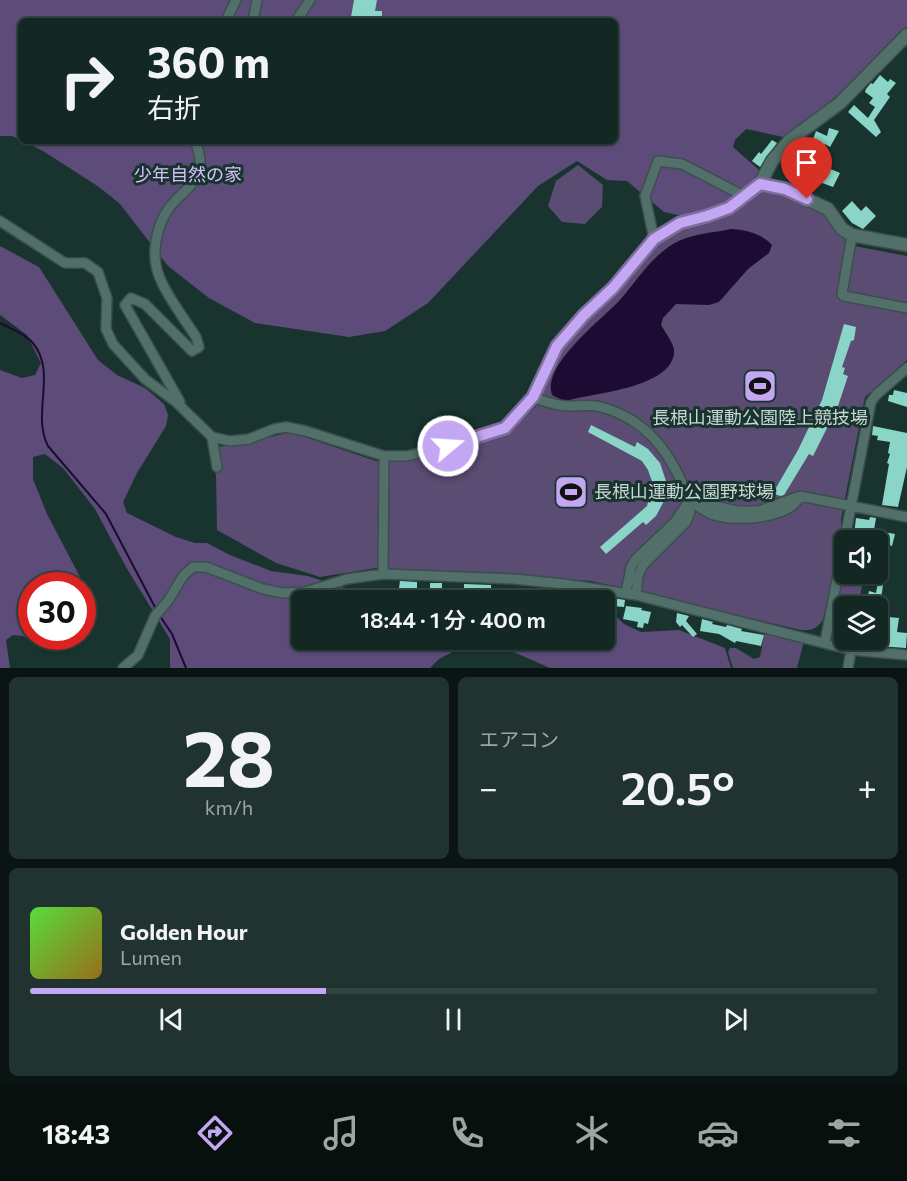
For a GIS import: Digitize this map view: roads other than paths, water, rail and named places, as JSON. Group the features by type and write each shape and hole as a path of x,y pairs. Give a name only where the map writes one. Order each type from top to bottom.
{"street":[{"path":"227,18 236,0"},
{"path":"254,18 257,0"},
{"path":"298,18 310,0"},
{"path":"0,222 65,263 84,263 98,272 107,298 106,329 113,344 145,379 176,402 212,437 230,441 286,427 306,430 384,456 417,454 505,428 533,397 557,346 584,315 613,288 654,239 680,223 729,208 760,184 772,161 790,140 840,102 907,35"},
{"path":"189,417 125,305 132,298 145,304 192,351 199,347 196,337 161,278 156,266 155,254 155,242 163,219 174,202 190,189 200,164 197,144"},
{"path":"654,239 645,196 658,161 682,164 744,196"},
{"path":"760,184 785,189 828,209 842,229 852,235 907,245"},
{"path":"852,235 842,294 907,308"},
{"path":"825,642 849,506 871,402 907,368"},
{"path":"533,397 560,405 601,407 623,417 653,436 668,455 689,501 690,512 686,522 643,565 631,594"},
{"path":"212,437 217,467"},
{"path":"383,574 384,456"},
{"path":"689,501 713,514 739,519 786,510 801,496 907,517"},
{"path":"123,668 138,655 157,614 183,576 193,567 206,567 262,589 283,593 305,592 347,579 383,574 514,579 631,594 834,645"},
{"path":"848,668 851,650 907,655"}],"waterway":[{"path":"0,323 29,339 39,353 44,379 43,434 48,446 106,514 157,611"},
{"path":"160,616 172,634 186,668"}],"place":[{"name":"長根山運動公園陸上競技場","path":"760,386"},
{"name":"長根山運動公園野球場","path":"571,492"}],"park label":[{"name":"少年自然の家","path":"188,175"}]}
